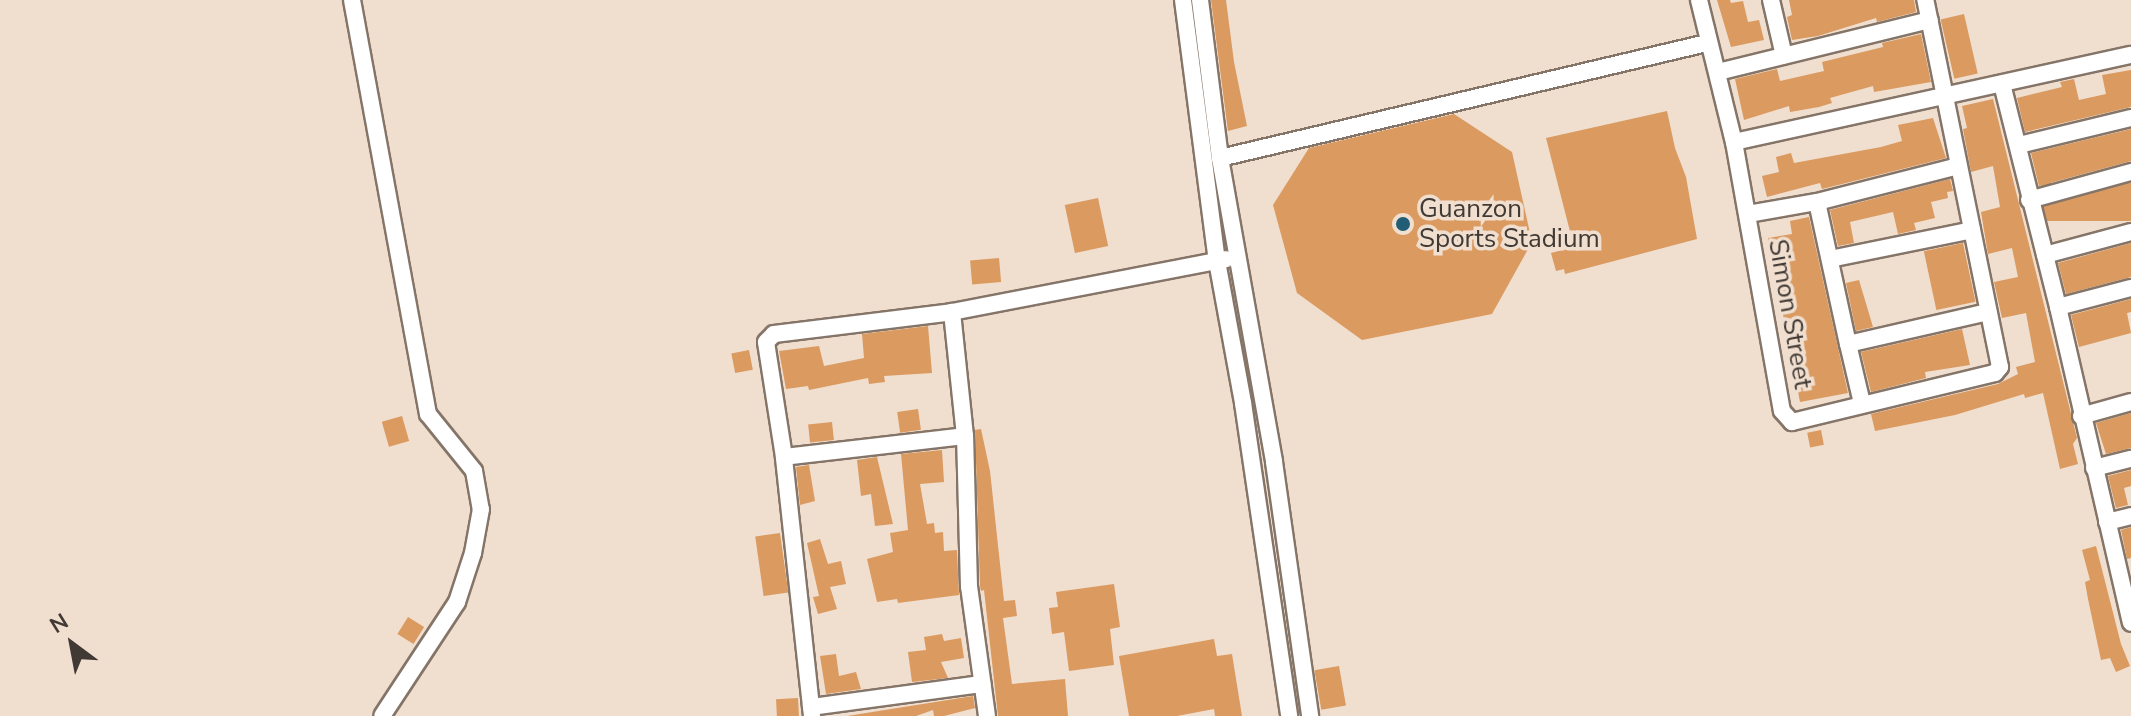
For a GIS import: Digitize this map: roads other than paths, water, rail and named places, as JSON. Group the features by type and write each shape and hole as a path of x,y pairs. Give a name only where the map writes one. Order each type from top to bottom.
{"street":[{"path":"352,0 428,414 474,471 481,509 473,553 457,602 382,716"},
{"path":"1183,0 1217,261 1243,403 1289,716"},
{"path":"1200,0 1220,158 1274,462 1310,716"},
{"name":"Simon Street","path":"1699,0 1707,43 1718,72 1734,142 1785,417 1792,422 1995,373 2000,367 1988,312"},
{"path":"1771,0 1784,56"},
{"path":"1848,344 1988,312 1925,0"},
{"path":"1718,72 1930,20"},
{"path":"1220,158 1707,43"},
{"path":"1734,142 2131,55"},
{"path":"2002,84 2058,307 2107,522 2124,571 2131,622"},
{"path":"2019,145 2131,118"},
{"path":"1748,214 1817,202 1958,166"},
{"path":"2029,200 2131,172"},
{"path":"1817,202 1862,403"},
{"path":"1830,259 1972,230"},
{"path":"2045,255 2131,232"},
{"path":"982,684 812,711 784,457 766,342 774,334 952,312 1239,255"},
{"path":"2058,307 2131,288"},
{"path":"952,312 965,436 969,587 987,716"},
{"path":"2081,416 2131,402"},
{"path":"784,457 965,436"},
{"path":"2094,468 2131,459"},
{"path":"2107,522 2131,516"}],"place":[{"name":"Guanzon Sports Stadium","path":"1403,224"}]}
